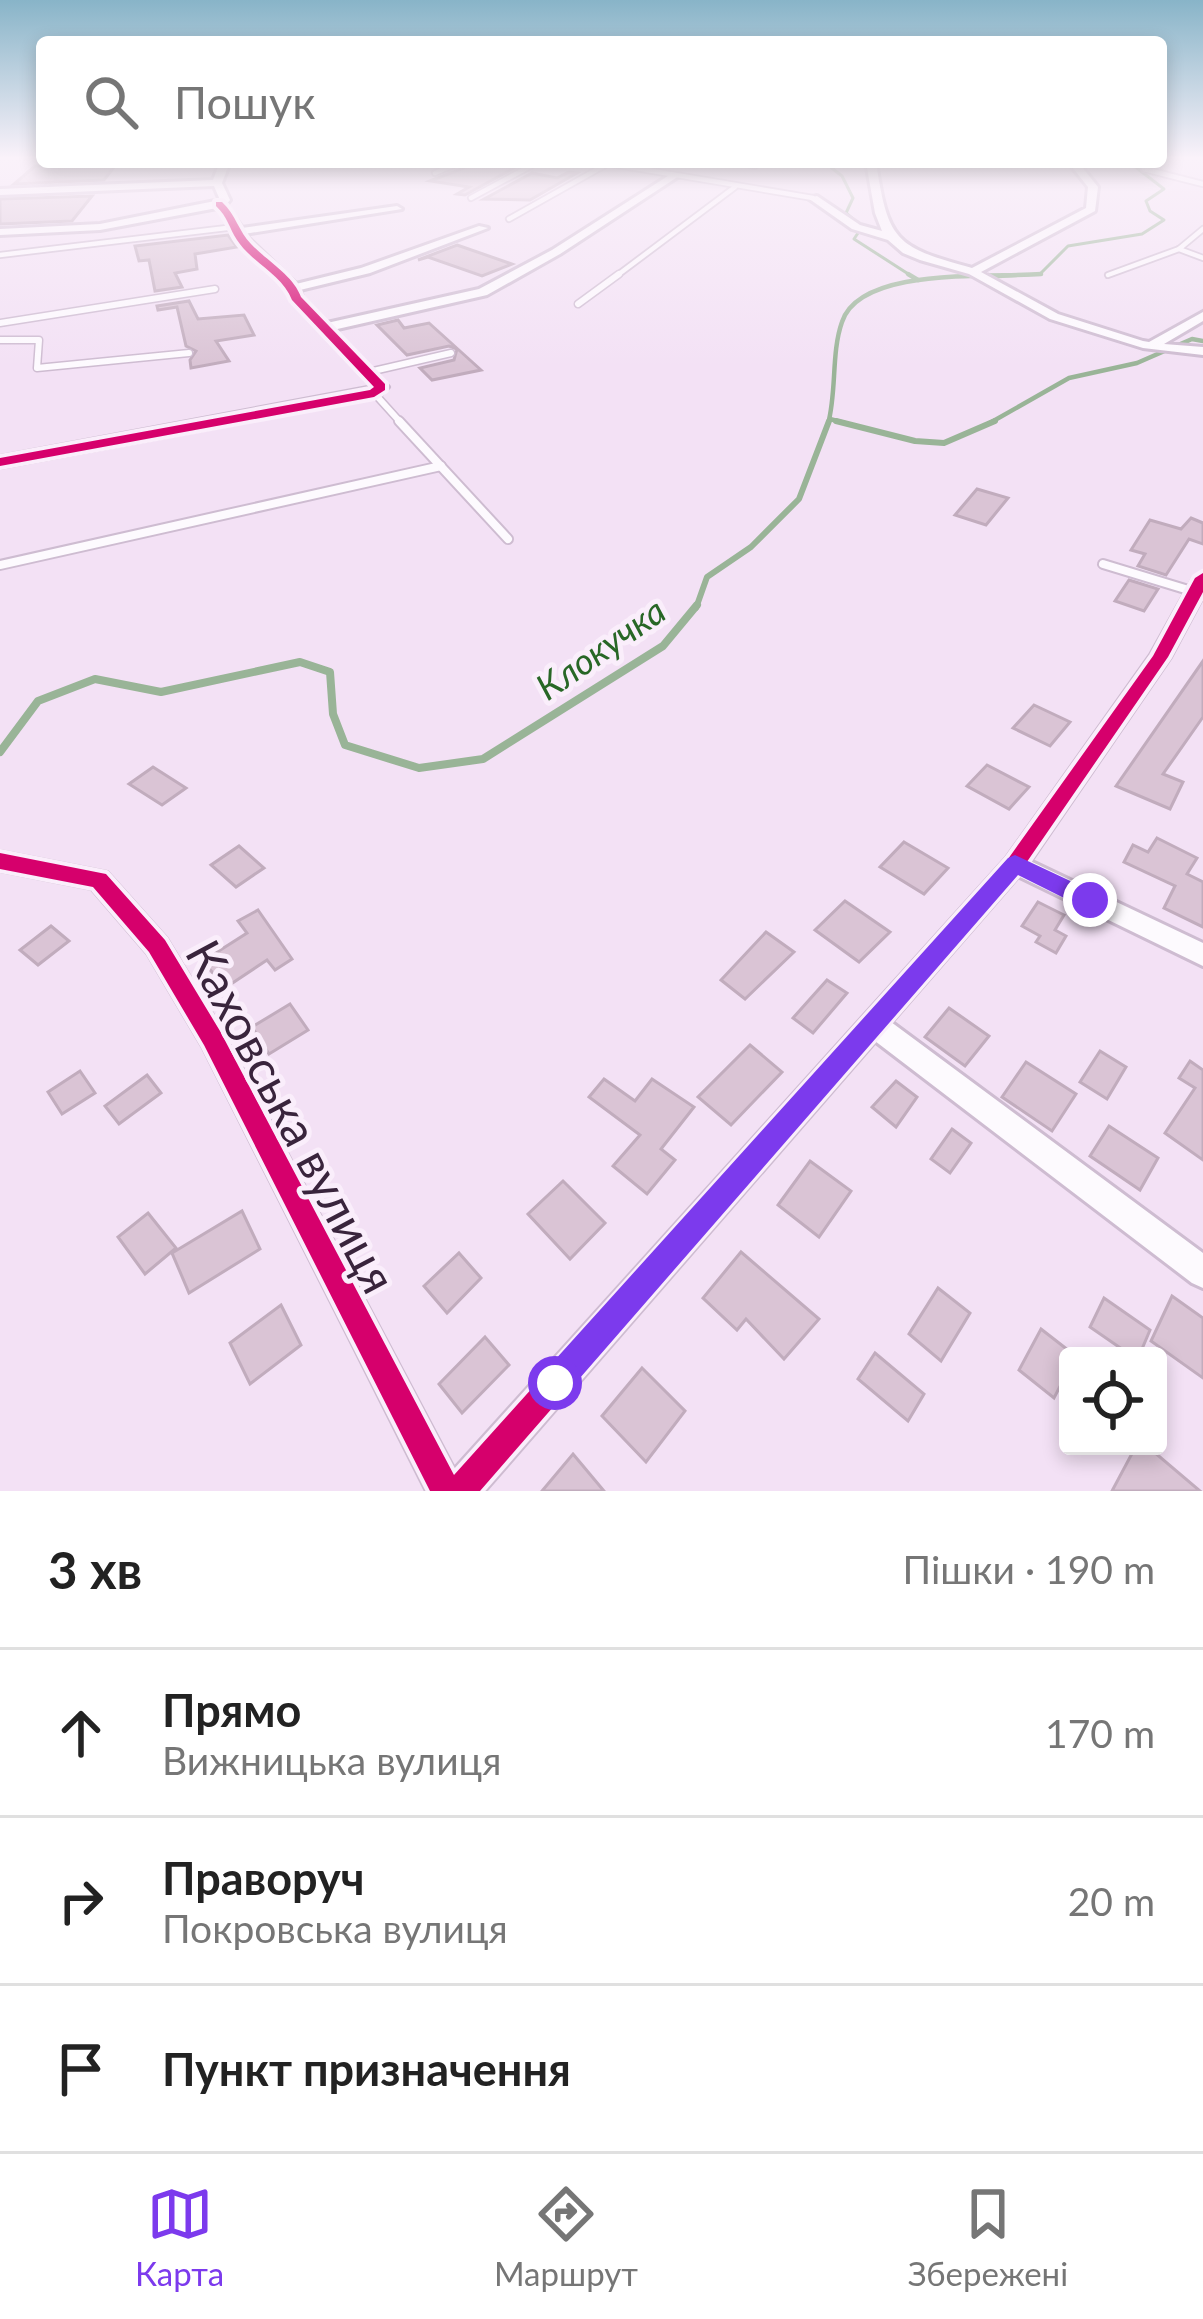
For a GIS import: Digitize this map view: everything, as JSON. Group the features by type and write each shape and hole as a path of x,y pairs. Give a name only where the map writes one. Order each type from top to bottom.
{"street":[{"path":"0,232 81,228"},
{"path":"236,230 255,228"},
{"path":"293,288 352,278 387,260 483,228"},
{"path":"324,328 491,289 590,228"},
{"path":"858,228 982,278 1066,322 1180,351 1203,351"},
{"path":"885,228 890,237"},
{"path":"982,278 1062,228"},
{"path":"0,462 374,393 381,387 236,230"},
{"path":"1158,346 1203,316"},
{"path":"460,1491 1015,864 1160,657 1199,585"},
{"name":"Каховська вулиця","path":"0,861 99,880 157,946 212,1038 446,1491"},
{"path":"1015,864 1203,955"},
{"path":"873,1024 1203,1272"}],"lane":[{"path":"578,304 681,228"},
{"path":"0,255 236,230"},
{"path":"1108,275 1179,249 1203,230"},
{"path":"1179,249 1203,258"},
{"path":"0,323 215,289"},
{"path":"0,340 39,340 37,368 188,353"},
{"path":"368,372 452,353"},
{"path":"374,393 508,539"},
{"path":"0,565 441,466"},
{"path":"1103,564 1199,585"}],"building":[{"path":"228,235 237,247 195,254 197,269 175,273 182,287 155,291 149,260 139,261 135,246"},
{"path":"457,245 512,264 482,276 428,257 418,260"},
{"path":"189,301 198,319 244,315 254,335 216,341 229,361 191,368 196,351 186,346 177,307 158,310 157,306"},
{"path":"398,320 404,328 429,323 481,370 432,380 420,368 454,360 457,349 449,346 407,355 377,325"},
{"path":"977,489 1008,498 986,525 955,515"},
{"path":"1191,518 1203,523 1203,544 1189,539 1166,575 1138,566 1145,554 1131,550 1150,520 1181,529"},
{"path":"1129,580 1158,589 1144,611 1115,601"},
{"path":"1203,661 1203,717 1163,774 1183,782 1170,809 1116,786"},
{"path":"1034,705 1070,722 1050,746 1013,728"},
{"path":"987,765 1029,787 1009,809 967,786"},
{"path":"153,767 186,788 162,805 129,784"},
{"path":"1157,838 1197,858 1187,874 1203,882 1203,927 1164,908 1175,886 1124,862 1133,845 1148,852"},
{"path":"904,842 948,868 924,894 880,867"},
{"path":"239,846 264,868 236,887 211,865"},
{"path":"845,901 890,932 859,962 815,930"},
{"path":"1038,902 1064,915 1055,930 1066,936 1056,953 1036,942 1040,936 1022,926"},
{"path":"258,910 292,959 275,970 267,960 225,988 203,961 247,933 238,921"},
{"path":"51,926 69,941 38,965 20,950"},
{"path":"766,932 794,952 745,999 721,980"},
{"path":"827,980 847,993 813,1033 793,1018"},
{"path":"290,1004 308,1030 269,1054 252,1027"},
{"path":"949,1008 989,1036 965,1066 925,1037"},
{"path":"750,1045 782,1072 731,1125 698,1097"},
{"path":"1100,1051 1126,1067 1107,1099 1080,1082"},
{"path":"1190,1061 1203,1070 1203,1160 1165,1133 1195,1088 1179,1078"},
{"path":"1026,1062 1076,1094 1052,1131 1002,1097"},
{"path":"80,1071 95,1093 62,1114 48,1092"},
{"path":"147,1075 161,1093 119,1124 105,1106"},
{"path":"604,1079 635,1101 652,1079 694,1107 661,1149 675,1160 647,1194 613,1166 640,1135 589,1097"},
{"path":"896,1081 917,1097 896,1127 872,1107"},
{"path":"1109,1126 1158,1158 1140,1190 1090,1156"},
{"path":"952,1129 971,1143 950,1173 931,1159"},
{"path":"810,1161 851,1191 819,1237 778,1205"},
{"path":"563,1181 605,1223 570,1259 528,1214"},
{"path":"242,1211 260,1249 189,1293 172,1253"},
{"path":"148,1213 176,1248 145,1274 118,1237"},
{"path":"741,1252 819,1319 784,1359 746,1319 737,1330 703,1298"},
{"path":"459,1253 481,1278 447,1313 424,1286"},
{"path":"938,1288 970,1313 941,1361 909,1334"},
{"path":"1172,1296 1203,1318 1203,1378 1167,1352 1167,1347 1151,1341"},
{"path":"1104,1298 1150,1330 1143,1347 1119,1347 1090,1327"},
{"path":"281,1305 301,1345 250,1384 230,1343"},
{"path":"1041,1329 1064,1347 1059,1347 1059,1388 1054,1398 1019,1370"},
{"path":"485,1337 509,1365 462,1413 439,1384"},
{"path":"875,1353 924,1394 908,1421 858,1379"},
{"path":"642,1368 685,1411 646,1462 602,1416"},
{"path":"573,1454 604,1491 542,1491"},
{"path":"1131,1455 1158,1455 1200,1491 1112,1491"}],"waterway":[{"path":"862,228 854,239 913,277"},
{"name":"Клокучка","path":"1039,274 1068,246 1142,234 1152,228"},
{"path":"908,274 913,277"},
{"name":"Клокучка","path":"918,280 1039,274"},
{"name":"Клокучка","path":"995,277 1039,274"},
{"name":"Клокучка","path":"913,277 918,280"},
{"name":"Клокучка","path":"828,423 842,322 854,304 874,291 918,280"},
{"path":"988,424 1069,378 1137,363 1192,339 1203,341"},
{"path":"830,419 848,424"},
{"path":"836,421 915,441 944,443 995,421"},
{"name":"Клокучка","path":"696,608 707,577 751,547 799,499 828,423"},
{"name":"Клокучка","path":"0,752 38,701 95,679 161,692 300,662 330,672 333,714 345,745 419,768 483,759 663,646 697,605"}],"cycle path":[{"path":"0,462 374,393 381,387 296,298 293,288 242,241 236,228"},
{"path":"460,1491 1015,864 1160,657 1203,578"},
{"path":"0,861 99,880 157,946 212,1038 446,1491"}],"route":[{"path":"555,1383 1015,864 1090,900"}]}
